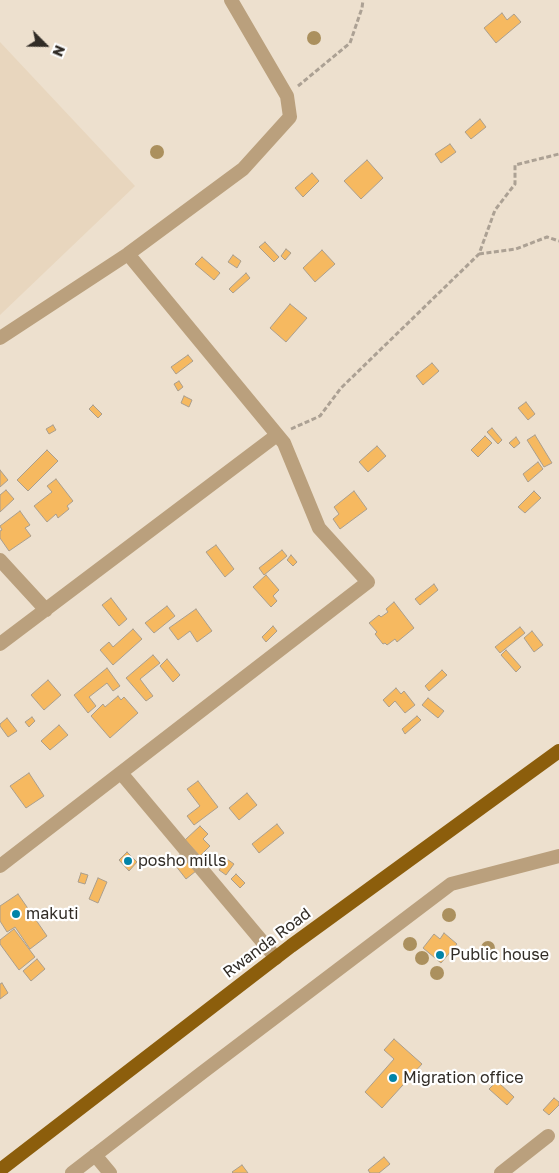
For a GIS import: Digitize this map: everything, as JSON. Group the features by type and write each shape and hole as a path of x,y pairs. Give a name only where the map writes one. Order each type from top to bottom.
{"highway":[{"name":"Rwanda Road","path":"0,1170 276,958 559,751"}],"street":[{"path":"0,338 128,254 243,168 290,117 287,96 231,0"},
{"path":"0,866 368,582 319,528 284,443 128,254"},
{"path":"0,644 277,435"},
{"path":"0,560 46,610"},
{"path":"121,773 276,958"},
{"path":"72,1173 451,884 559,856"},
{"path":"501,1173 548,1136"},
{"path":"95,1155 110,1173"}],"path":[{"path":"287,96 350,43 363,0"},
{"path":"277,435 320,416 342,388 479,254 495,210 515,184 515,165 559,154"},
{"path":"479,254 516,249 547,237 559,241"}],"shaded area":[{"path":"0,42 135,186 0,315"}],"building":[{"path":"502,13 507,20 514,14 521,22 496,43 484,28"},
{"path":"480,119 486,127 471,139 465,132"},
{"path":"450,144 456,152 441,163 435,154"},
{"path":"367,160 383,178 361,199 344,181"},
{"path":"312,173 319,181 303,197 295,188"},
{"path":"265,242 279,257 274,262 259,247"},
{"path":"286,249 291,253 285,260 281,256"},
{"path":"322,250 335,264 315,282 303,268"},
{"path":"233,255 241,261 237,268 228,262"},
{"path":"202,257 220,273 214,280 195,264"},
{"path":"246,273 250,278 233,293 229,289"},
{"path":"290,304 307,318 286,342 270,328"},
{"path":"188,355 193,361 176,374 171,367"},
{"path":"432,363 439,371 423,385 416,376"},
{"path":"179,381 183,387 178,391 174,384"},
{"path":"184,396 192,400 189,407 181,403"},
{"path":"526,402 535,414 528,420 518,408"},
{"path":"93,405 102,414 98,418 89,409"},
{"path":"53,425 56,430 49,434 46,429"},
{"path":"492,428 502,440 498,444 487,432"},
{"path":"535,435 552,463 544,467 527,440"},
{"path":"485,436 492,443 478,457 471,450"},
{"path":"516,437 520,443 514,448 509,443"},
{"path":"377,446 386,456 368,472 359,462"},
{"path":"47,450 58,461 28,491 17,480"},
{"path":"538,462 543,469 528,482 523,474"},
{"path":"0,470 8,480 0,487"},
{"path":"56,479 73,501 67,506 69,509 58,518 56,514 47,522 34,506 52,492 47,486"},
{"path":"6,490 14,499 0,512 0,495"},
{"path":"354,491 367,509 340,529 333,519 339,514 334,507"},
{"path":"534,491 541,498 525,513 518,507"},
{"path":"20,511 30,525 25,528 31,536 9,551 0,538 0,531 2,530 0,526"},
{"path":"216,545 234,569 225,577 206,552"},
{"path":"282,550 287,556 264,575 259,568"},
{"path":"291,555 297,562 293,566 287,560"},
{"path":"266,575 279,590 273,596 277,601 271,607 253,587"},
{"path":"434,584 438,590 420,605 415,599"},
{"path":"111,598 127,619 119,626 102,605"},
{"path":"394,602 414,628 397,642 395,639 387,645 383,644 375,634 377,632 369,623 379,615 381,617 388,612 386,609"},
{"path":"167,606 175,616 154,633 145,623"},
{"path":"196,609 212,631 197,642 190,631 178,640 169,628"},
{"path":"273,626 277,631 266,642 262,637"},
{"path":"520,627 525,633 500,653 495,647"},
{"path":"133,629 142,639 113,665 100,650 109,642 113,647"},
{"path":"532,631 543,645 534,652 524,638"},
{"path":"506,650 521,667 516,672 501,655"},
{"path":"153,655 160,663 140,679 153,696 146,701 126,678"},
{"path":"167,659 180,675 173,682 160,666"},
{"path":"107,668 120,686 113,691 107,683 89,697 96,706 88,713 74,695"},
{"path":"442,670 447,675 429,691 425,686"},
{"path":"48,680 61,695 44,710 31,695"},
{"path":"396,688 401,694 404,691 415,705 405,713 395,701 389,707 383,700"},
{"path":"118,696 121,700 124,697 138,713 110,738 91,716 103,704 105,707"},
{"path":"428,698 444,711 438,718 422,705"},
{"path":"417,716 421,720 405,734 402,729"},
{"path":"32,717 35,721 29,727 25,722"},
{"path":"7,718 17,731 8,737 0,726"},
{"path":"59,725 68,735 50,750 41,741"},
{"path":"29,773 44,796 26,808 10,786"},
{"path":"198,781 218,807 194,825 187,816 200,806 187,789"},
{"path":"247,793 257,805 239,820 229,808"},
{"path":"277,824 284,833 259,853 252,844"},
{"path":"200,826 208,834 203,839 210,846 200,856 185,840"},
{"name":"posho mills","path":"127,852 137,862 129,871 119,860"},
{"path":"182,853 196,871 186,879 172,861"},
{"path":"227,859 234,864 226,875 219,870"},
{"path":"81,873 88,875 85,884 78,882"},
{"path":"236,874 245,883 240,888 231,879"},
{"path":"98,878 107,882 98,903 89,899"},
{"name":"makuti","path":"18,894 47,936 30,949 15,927 7,932 0,921 0,906"},
{"path":"14,929 35,957 19,970 0,944 0,940"},
{"name":"Public house","path":"444,933 457,944 441,963 423,948 434,934 440,939"},
{"path":"37,959 45,969 31,981 23,971"},
{"path":"2,983 8,993 0,999 0,984"},
{"name":"Migration office","path":"394,1039 422,1064 382,1108 365,1092 394,1059 384,1050"},
{"path":"497,1081 514,1097 507,1105 489,1089"},
{"path":"554,1098 559,1102 559,1105 549,1115 543,1110"},
{"path":"384,1157 390,1164 379,1173 370,1173 368,1170"},
{"path":"242,1165 248,1173 232,1172"}],"place":[{"name":"posho mills","path":"128,861"},
{"name":"makuti","path":"16,914"},
{"name":"Public house","path":"440,955"},
{"name":"Migration office","path":"393,1078"}]}
